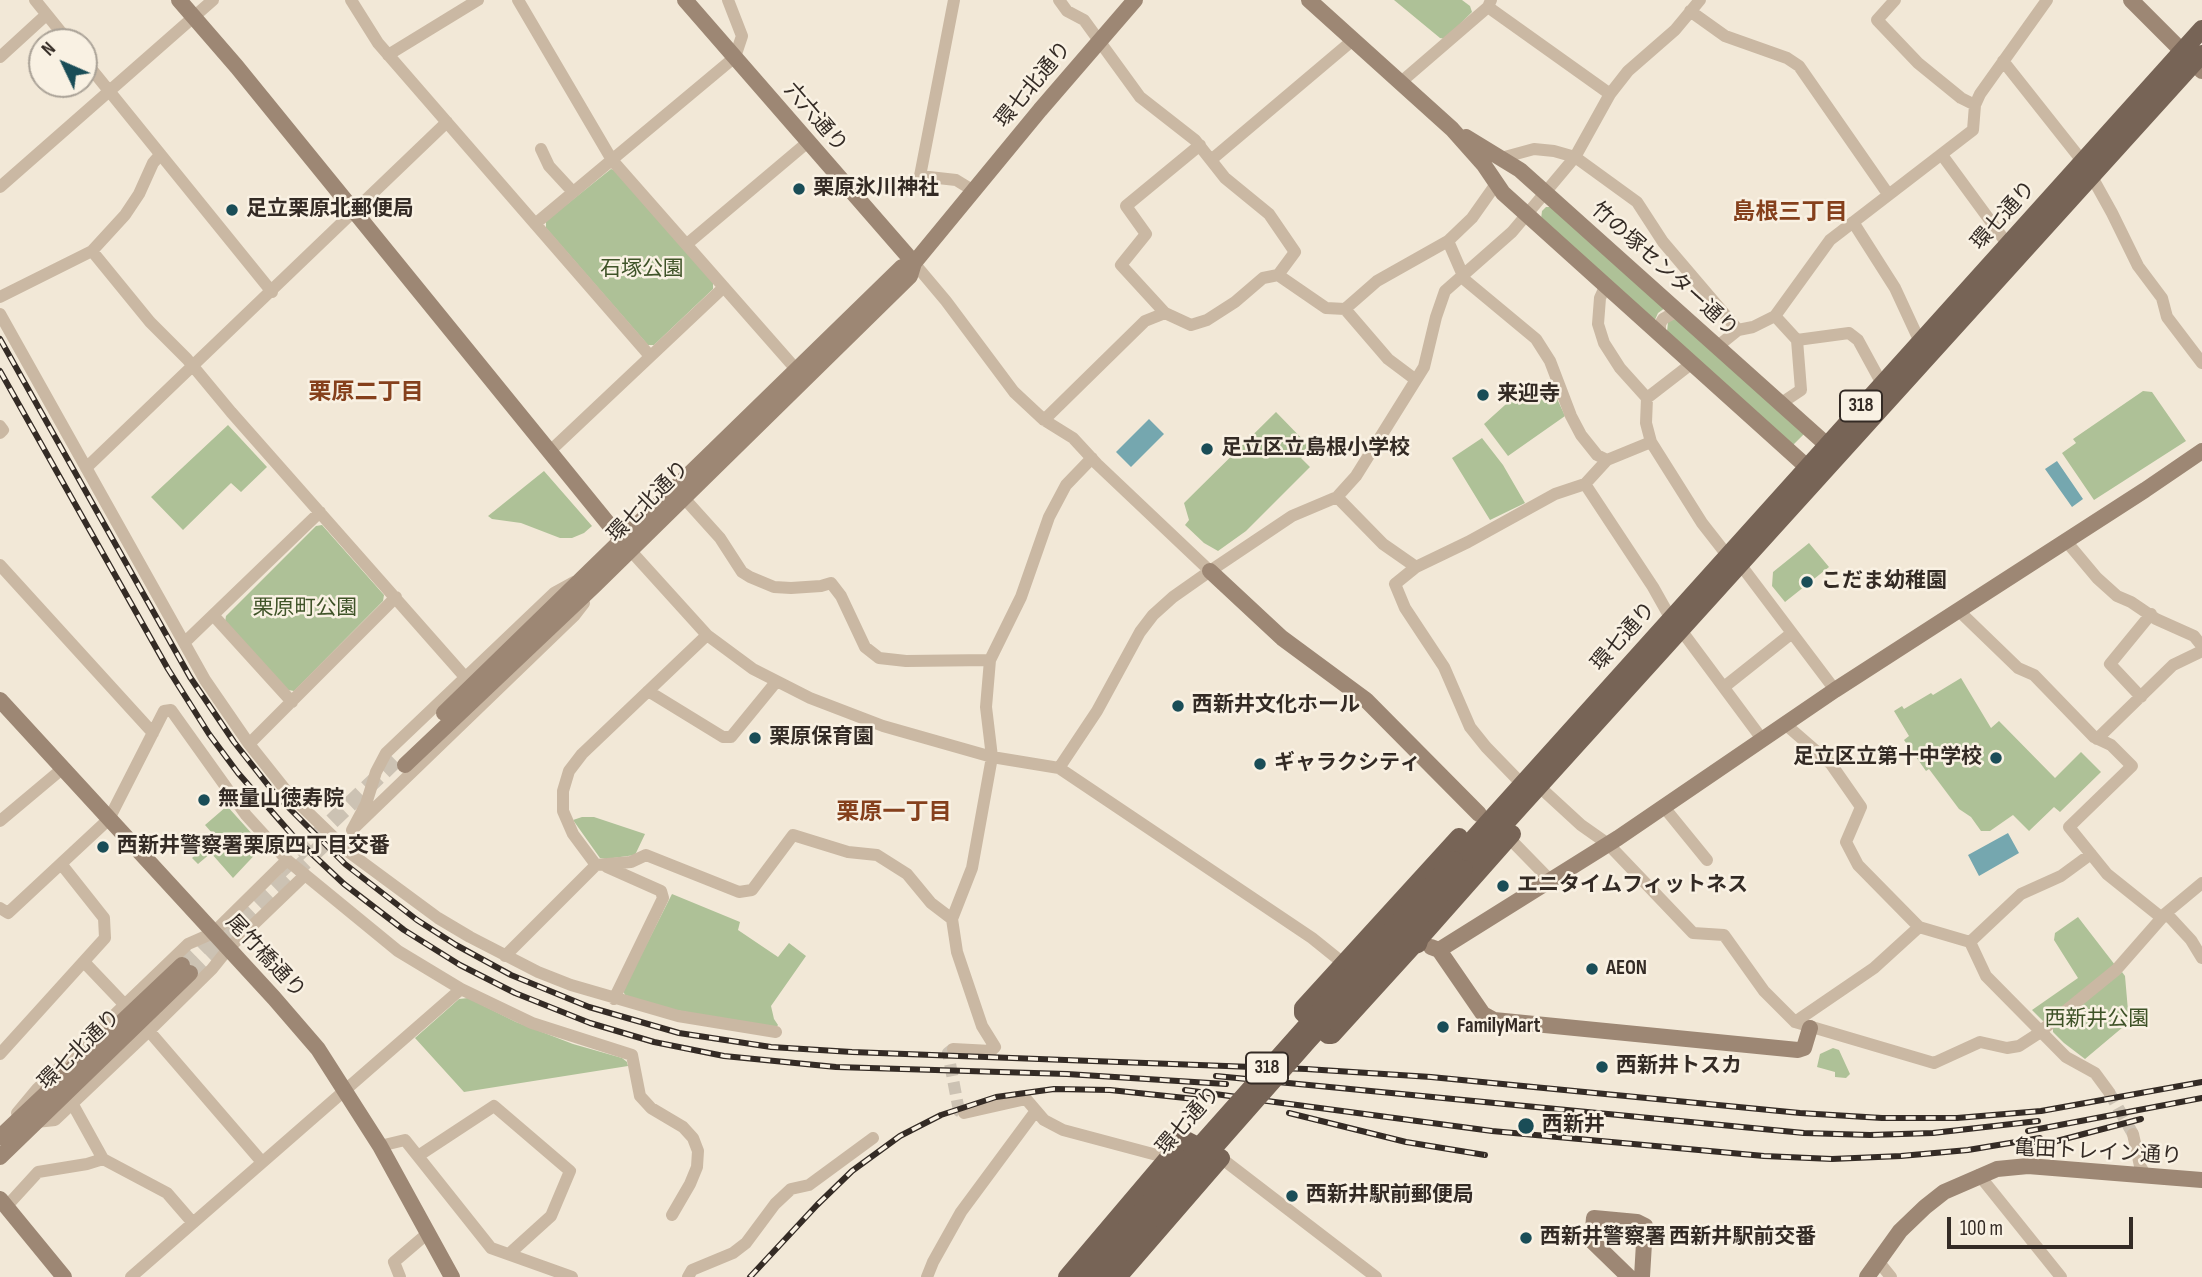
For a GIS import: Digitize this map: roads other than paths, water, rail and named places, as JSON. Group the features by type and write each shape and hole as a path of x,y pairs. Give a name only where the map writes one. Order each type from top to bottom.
{"main road":[{"name":"環七通り","path":"1833,450 1882,384 2008,245 2195,60 2202,29"},
{"name":"環七通り","path":"1083,1277 1548,768 1833,450 2017,256 2087,169"},
{"path":"1548,768 1544,791 1509,838 1418,944 1413,946 1331,1036 1311,1021 1303,1013 1303,1008 1479,814 1518,780 1548,768"},
{"name":"環七通り","path":"1100,1277 1459,864"},
{"path":"1067,1277 1184,1139 1221,1158 1118,1277"}],"street":[{"path":"34,0 57,28"},
{"path":"179,0 626,545 708,635 753,669 842,712 992,757 1059,768 1301,930 1373,990"},
{"path":"0,187 213,0"},
{"path":"351,0 388,55 650,356"},
{"path":"388,55 478,0"},
{"path":"518,0 612,160 801,375"},
{"name":"六六通り","path":"685,0 914,263"},
{"path":"535,224 735,57 742,36 728,0"},
{"path":"954,0 920,176 956,180 974,191"},
{"path":"1059,0 1067,11 1084,20 1140,97 1200,145 1225,178 1269,214 1295,252 1278,275 1263,278 1235,302 1207,320 1191,325 1165,313 1121,265 1146,234 1126,205 1200,145"},
{"name":"環七北通り","path":"401,762 801,375 910,276 914,263 1135,0"},
{"name":"竹の塚センター通り","path":"1309,0 1452,129 1484,164 1496,184 1527,215 1813,472"},
{"path":"1059,768 1097,710 1140,632 1153,615 1210,571 1292,516 1337,497 1356,476 1424,368 1445,291 1512,232 1527,215 1574,157 1610,94 1628,71 1675,30 1700,0"},
{"path":"1895,0 1877,20 1918,63 1961,98 1975,105"},
{"path":"1718,346 1738,330 1753,327 1775,316 1830,240 1973,130 1975,105 2047,0"},
{"path":"2130,0 2195,60"},
{"path":"1401,82 1490,4 1610,94"},
{"path":"1690,11 1725,36 1787,58 1798,66 1888,194"},
{"path":"0,57 46,15"},
{"path":"1211,159 1353,40"},
{"path":"2003,61 2087,169 2138,266 2162,298 2167,317 2202,363"},
{"path":"98,77 272,292"},
{"path":"86,468 447,122"},
{"name":"竹の塚センター通り","path":"1452,129 1520,170 1833,450"},
{"path":"687,244 808,142"},
{"path":"541,149 549,166 573,192"},
{"path":"1501,158 1534,149 1574,157 1637,202 1663,242 1738,330"},
{"path":"0,297 92,251 125,215 160,155"},
{"path":"1942,155 2008,245"},
{"path":"1278,275 1326,308 1345,309 1377,281 1448,242 1472,218 1496,184"},
{"path":"1853,222 1895,288 1920,342"},
{"path":"1448,242 1465,280 1536,339 1550,361 1581,435 1597,455 1607,460"},
{"path":"92,251 142,313 194,367 465,677"},
{"path":"914,263 1014,392 1044,420 1073,438 1282,638 1366,700 1479,814"},
{"path":"1605,286 1600,298 1598,324 1604,342 1620,368 1647,398 1646,423 1651,442 1702,523 1835,690"},
{"path":"549,452 724,287"},
{"path":"1345,309 1388,359 1416,380"},
{"path":"1660,336 1660,324 1677,310"},
{"path":"0,313 205,680 249,744 288,793 339,843 438,918 505,956 571,985 678,1016 776,1032"},
{"path":"1044,420 1145,321 1165,313"},
{"path":"1775,316 1797,340 1801,390 1780,404"},
{"path":"1797,340 1849,333 1858,340 1882,384"},
{"path":"1647,398 1691,364"},
{"name":"環七北通り","path":"626,545 683,497 801,375"},
{"path":"0,426 3,430 0,433"},
{"path":"1518,780 1470,727 1444,667 1405,608 1395,584 1416,567 1555,494 1585,484 1607,460 1651,442"},
{"path":"1439,950 1608,844 1762,738 2202,451"},
{"path":"953,1049 991,1051 995,1047 982,1026 957,953 952,919 972,868 992,757 986,706 990,660 1021,597 1049,517 1066,485 1091,458"},
{"path":"1585,484 1676,624 1762,738"},
{"path":"683,497 720,538 742,572 750,577 774,587 821,586 831,583 841,596 865,647 879,658 906,661 990,660"},
{"path":"1337,497 1383,544 1416,567"},
{"path":"185,642 320,512"},
{"path":"2066,541 2097,578 2117,596 2194,636 2202,648 2173,665 2098,739"},
{"path":"0,565 153,733"},
{"path":"352,830 362,814 376,772 386,753 554,593 590,580"},
{"path":"339,843 574,616 590,580"},
{"path":"249,744 396,597"},
{"path":"1959,611 2018,668 2034,675 2098,739 2111,745 2132,766 2070,827 2107,874 2164,916 2191,940 2202,958"},
{"path":"2141,697 2110,664 2151,614"},
{"path":"213,615 292,702"},
{"path":"1724,687 1792,633"},
{"path":"614,999 663,898 661,891 600,865 573,834 567,823 562,800 565,781 582,754 708,635"},
{"path":"648,691 723,737 731,737 776,682"},
{"name":"尾竹橋通り","path":"0,701 298,1025 346,1090 452,1277"},
{"path":"0,908 8,913 109,819 164,711 172,710 246,815 287,860 398,951 461,989 532,1023 632,1055 640,1096 651,1108 682,1126 693,1138 698,1152 694,1176 672,1215"},
{"path":"1785,724 1831,764 1861,807 1846,842 1858,865 1919,927 1970,942 1986,976 2066,1057 2095,1073 2109,1092"},
{"path":"0,821 62,769"},
{"path":"1544,791 1581,825 1608,844 1693,933 1724,935 1764,991 1802,1025 1934,1063 1980,1042 2007,1048 2019,1046 2042,1031 2116,970 2164,916 2202,883"},
{"path":"1663,806 1707,860"},
{"path":"505,956 600,865 631,862 646,855 739,892 752,890 793,835 842,850 877,855 908,874 931,902 952,919"},
{"path":"1509,838 1550,880"},
{"path":"1970,942 2021,894 2061,876 2091,855"},
{"path":"0,1133 37,1089 124,1004 188,944 213,933 287,860"},
{"path":"0,1054 105,938 104,918 62,865"},
{"path":"36,1122 55,1121 304,876"},
{"path":"1802,1025 1874,968 1919,927"},
{"path":"1418,944 1439,950 1483,1014 1493,1020 1798,1051 1805,1045 1802,1025"},
{"path":"84,962 124,1004"},
{"name":"環七北通り","path":"0,1133 186,969 0,1157"},
{"path":"131,1277 461,989"},
{"path":"149,1031 262,1162"},
{"path":"964,1113 1026,1099 1044,1120 1063,1130 1168,1158"},
{"path":"72,1103 103,1159 167,1193 192,1223"},
{"path":"418,1156 494,1106 570,1171 551,1216 509,1254"},
{"path":"927,1277 961,1213 1035,1112"},
{"path":"2133,1134 2140,1166 2145,1174"},
{"path":"688,1277 692,1270 733,1253 746,1243 775,1204 791,1189 809,1185 873,1138"},
{"path":"380,1146 405,1140 491,1248 572,1277"},
{"path":"1221,1158 1376,1277"},
{"path":"64,1277 3,1203 38,1172 103,1159"},
{"name":"亀田トレイン通り","path":"1867,1277 1900,1231 1925,1207 1944,1192 1997,1169 2028,1166 2202,1180"},
{"path":"1979,1175 2061,1277"},
{"path":"1629,1277 1592,1241 1594,1218 1637,1222 1645,1226 1642,1277"},
{"path":"400,1277 394,1262 428,1233"},
{"path":"1878,1261 1891,1277"}],"water":[{"path":"1149,419 1164,434 1131,467 1116,452"},
{"path":"2057,461 2083,499 2072,507 2045,469"},
{"path":"2008,833 2019,853 1979,876 1968,855"}],"tunnel":[{"path":"280,871 398,758"},
{"path":"190,973 335,833"},
{"path":"182,965 218,930"},
{"path":"953,1049 948,1053 959,1111 964,1113"},
{"path":"2109,1092 2133,1134"}],"railway":[{"path":"0,339 190,677 234,742 275,794 345,864 417,920 511,975 589,1007 679,1033 771,1047 1306,1069 1431,1077 1800,1113 1882,1118 1957,1118 2041,1111 2202,1082"},
{"path":"0,371 168,669 209,734 238,773 295,838 344,884 404,930 460,965 515,993 590,1023 654,1042 724,1056 836,1067 1067,1074 1226,1084"},
{"path":"1216,1076 1804,1133 1933,1133 2038,1121"},
{"path":"750,1277 852,1171 900,1136 941,1115 996,1097 1054,1089 1110,1090 1195,1099"},
{"path":"1185,1090 1492,1131 1764,1156 1832,1159 1901,1156 1968,1150 2040,1138"},
{"path":"2028,1131 2202,1098"},
{"path":"1289,1113 1406,1142 1485,1155"},
{"path":"2030,1148 2141,1119"}],"place":[{"name":"栗原氷川神社","path":"799,189"},
{"name":"足立栗原北郵便局","path":"232,210"},
{"name":"来迎寺","path":"1483,395"},
{"name":"足立区立島根小学校","path":"1207,449"},
{"name":"こだま幼稚園","path":"1807,582"},
{"name":"西新井文化ホール","path":"1178,706"},
{"name":"栗原保育園","path":"755,738"},
{"name":"足立区立第十中学校","path":"1996,758"},
{"name":"ギャラクシティ","path":"1260,764"},
{"name":"無量山徳寿院","path":"204,800"},
{"name":"西新井警察署栗原四丁目交番","path":"103,847"},
{"name":"エニタイムフィットネス","path":"1503,886"},
{"name":"AEON","path":"1592,969"},
{"name":"FamilyMart","path":"1443,1027"},
{"name":"西新井トスカ","path":"1602,1067"},
{"name":"西新井","path":"1526,1126"},
{"name":"西新井駅前郵便局","path":"1292,1196"},
{"name":"西新井警察署 西新井駅前交番","path":"1526,1238"}],"district":[{"name":"島根三丁目","path":"1790,213"},
{"name":"栗原二丁目","path":"366,393"},
{"name":"栗原一丁目","path":"894,813"}],"park label":[{"name":"石塚公園","path":"642,270"},
{"name":"栗原町公園","path":"305,609"},
{"name":"西新井公園","path":"2097,1020"}]}
